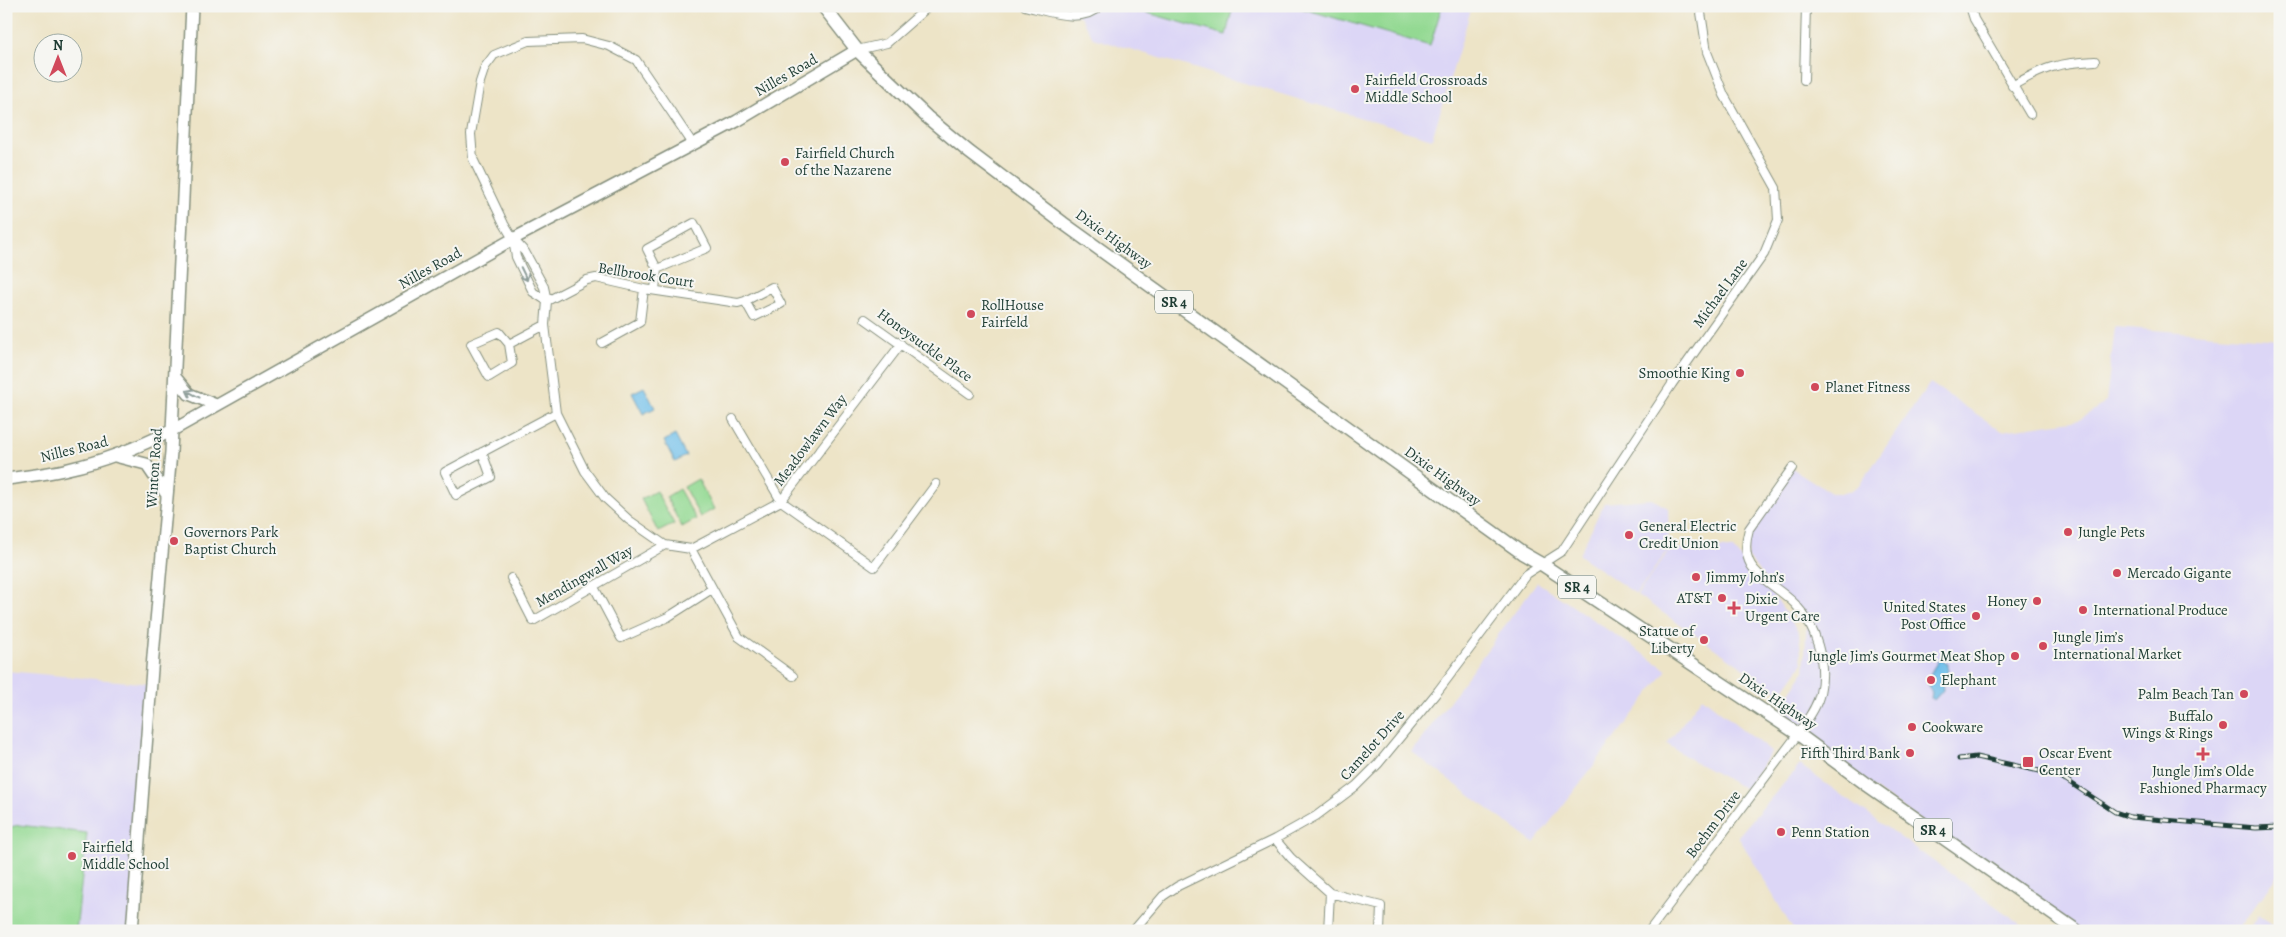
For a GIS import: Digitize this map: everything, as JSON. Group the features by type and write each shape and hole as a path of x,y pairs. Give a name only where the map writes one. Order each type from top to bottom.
{"main road":[{"name":"Dixie Highway","path":"823,6 857,50 927,117 969,152 1063,223 1517,549 1798,734 1866,784 2077,931"}],"street":[{"name":"Winton Road","path":"132,931 173,430 192,6"},
{"path":"857,50 886,43 929,6"},
{"path":"1025,6 1067,16 1080,16 1096,10 1100,6"},
{"name":"Michael Lane","path":"1543,565 1562,551 1672,384 1764,254 1778,220 1776,188 1724,95 1707,52 1700,6"},
{"path":"1804,80 1806,6"},
{"path":"1970,6 1974,19 2030,114"},
{"path":"693,144 636,60 609,46 582,39 528,41 494,54 485,67 480,82 471,134 473,159 513,239 525,252 544,287 546,301 545,325 556,413 584,472 605,498 628,520 664,545 691,549 781,501 874,567 936,484"},
{"name":"Nilles Road","path":"6,479 66,469 138,448 513,239 742,118 857,50"},
{"path":"2012,86 2038,72 2061,63 2095,61"},
{"path":"655,290 657,270 646,249 694,223 707,248 657,270"},
{"path":"513,239 516,257 533,292 546,301"},
{"name":"Bellbrook Court","path":"546,301 587,280 596,278 655,290 738,303 772,287 781,304 754,317 745,301"},
{"path":"602,343 640,322 644,288"},
{"name":"Honeysuckle Place","path":"865,319 970,394"},
{"path":"509,344 545,325"},
{"path":"499,332 509,344 512,363 489,377 471,344 499,332"},
{"name":"Meadowlawn Way","path":"733,419 781,501 901,344"},
{"path":"175,377 189,394 216,405"},
{"path":"482,452 491,477 456,495 445,472 482,452 556,413"},
{"path":"113,455 146,464 168,495"},
{"name":"Boehm Drive","path":"1649,931 1798,734 1813,710 1820,694 1822,676 1820,651 1802,613 1793,602 1756,574 1748,557 1746,540 1750,529 1792,468"},
{"name":"Mendingwall Way","path":"511,578 533,621 664,545"},
{"path":"691,549 739,637 793,676"},
{"name":"Camelot Drive","path":"1133,931 1163,896 1178,886 1275,839 1336,803 1362,780 1438,691 1526,574 1543,565"},
{"path":"594,587 621,638 668,617 712,589"},
{"path":"1275,839 1291,858 1330,893 1381,906 1380,931"},
{"path":"1328,931 1330,893"}],"shaded area":[{"name":"Fairfield Crossroads Middle School","path":"1025,6 1472,6 1432,139 1093,38 1080,16"},
{"name":"Jungle Jim’s International Market","path":"2115,327 2280,340 2280,872 2237,931 2077,931 1774,718 1804,672 1807,620 1771,587 1748,557 1749,529 1792,468 1831,493 1842,493 1852,490 1860,484 1930,383 2002,431 2079,420 2106,402"},
{"path":"1652,499 1668,508 1669,549 1636,594 1579,555 1604,503"},
{"path":"1715,547 1733,549 1780,604 1799,633 1802,664 1781,694 1637,595 1670,549"},
{"path":"1537,582 1667,670 1534,843 1412,752"},
{"name":"Fairfield Middle School","path":"6,671 151,684 132,931 6,931"},
{"path":"1702,697 1771,752 1746,789 1693,761 1667,744"},
{"path":"1800,765 2030,931 1794,931 1738,836"},
{"path":"2259,915 2280,930 2280,931 2248,931"}],"green space":[{"path":"1138,6 1233,6 1226,35 1137,10"},
{"path":"1294,6 1442,6 1430,46"},
{"path":"698,479 714,509 700,517 684,487"},
{"path":"679,489 696,519 682,527 666,497"},
{"path":"656,491 674,524 658,532 641,499"},
{"path":"19,825 87,833 76,931 6,931 6,828"}],"water":[{"path":"644,387 655,408 643,414 632,393"},
{"path":"675,435 686,456 675,462 664,441"},
{"path":"1939,659 1948,664 1947,682 1942,683 1943,690 1934,700 1931,698 1932,693 1928,680"}],"railway":[{"path":"1959,759 1976,757 2053,774 2066,780 2115,812 2130,817 2256,828 2280,827"}],"place":[{"name":"Fairfield Crossroads Middle School","path":"1355,89"},
{"name":"Fairfield Church of the Nazarene","path":"785,162"},
{"name":"RollHouse Fairfeld","path":"971,314"},
{"name":"Smoothie King","path":"1740,373"},
{"name":"Planet Fitness","path":"1815,387"},
{"name":"Jungle Pets","path":"2068,532"},
{"name":"General Electric Credit Union","path":"1629,535"},
{"name":"Governors Park Baptist Church","path":"174,541"},
{"name":"Mercado Gigante","path":"2117,573"},
{"name":"Jimmy John’s","path":"1696,577"},
{"name":"AT&T","path":"1722,598"},
{"name":"Honey","path":"2037,601"},
{"name":"Dixie Urgent Care","path":"1734,608"},
{"name":"International Produce","path":"2083,610"},
{"name":"United States Post Office","path":"1976,616"},
{"name":"Statue of Liberty","path":"1704,640"},
{"name":"Jungle Jim’s International Market","path":"2043,646"},
{"name":"Jungle Jim’s Gourmet Meat Shop","path":"2015,656"},
{"name":"Elephant","path":"1931,680"},
{"name":"Palm Beach Tan","path":"2244,694"},
{"name":"Buffalo Wings & Rings","path":"2223,725"},
{"name":"Cookware","path":"1912,727"},
{"name":"Fifth Third Bank","path":"1910,753"},
{"name":"Jungle Jim’s Olde Fashioned Pharmacy","path":"2203,754"},
{"name":"Oscar Event Center","path":"2028,762"},
{"name":"Penn Station","path":"1781,832"},
{"name":"Fairfield Middle School","path":"72,856"}]}
